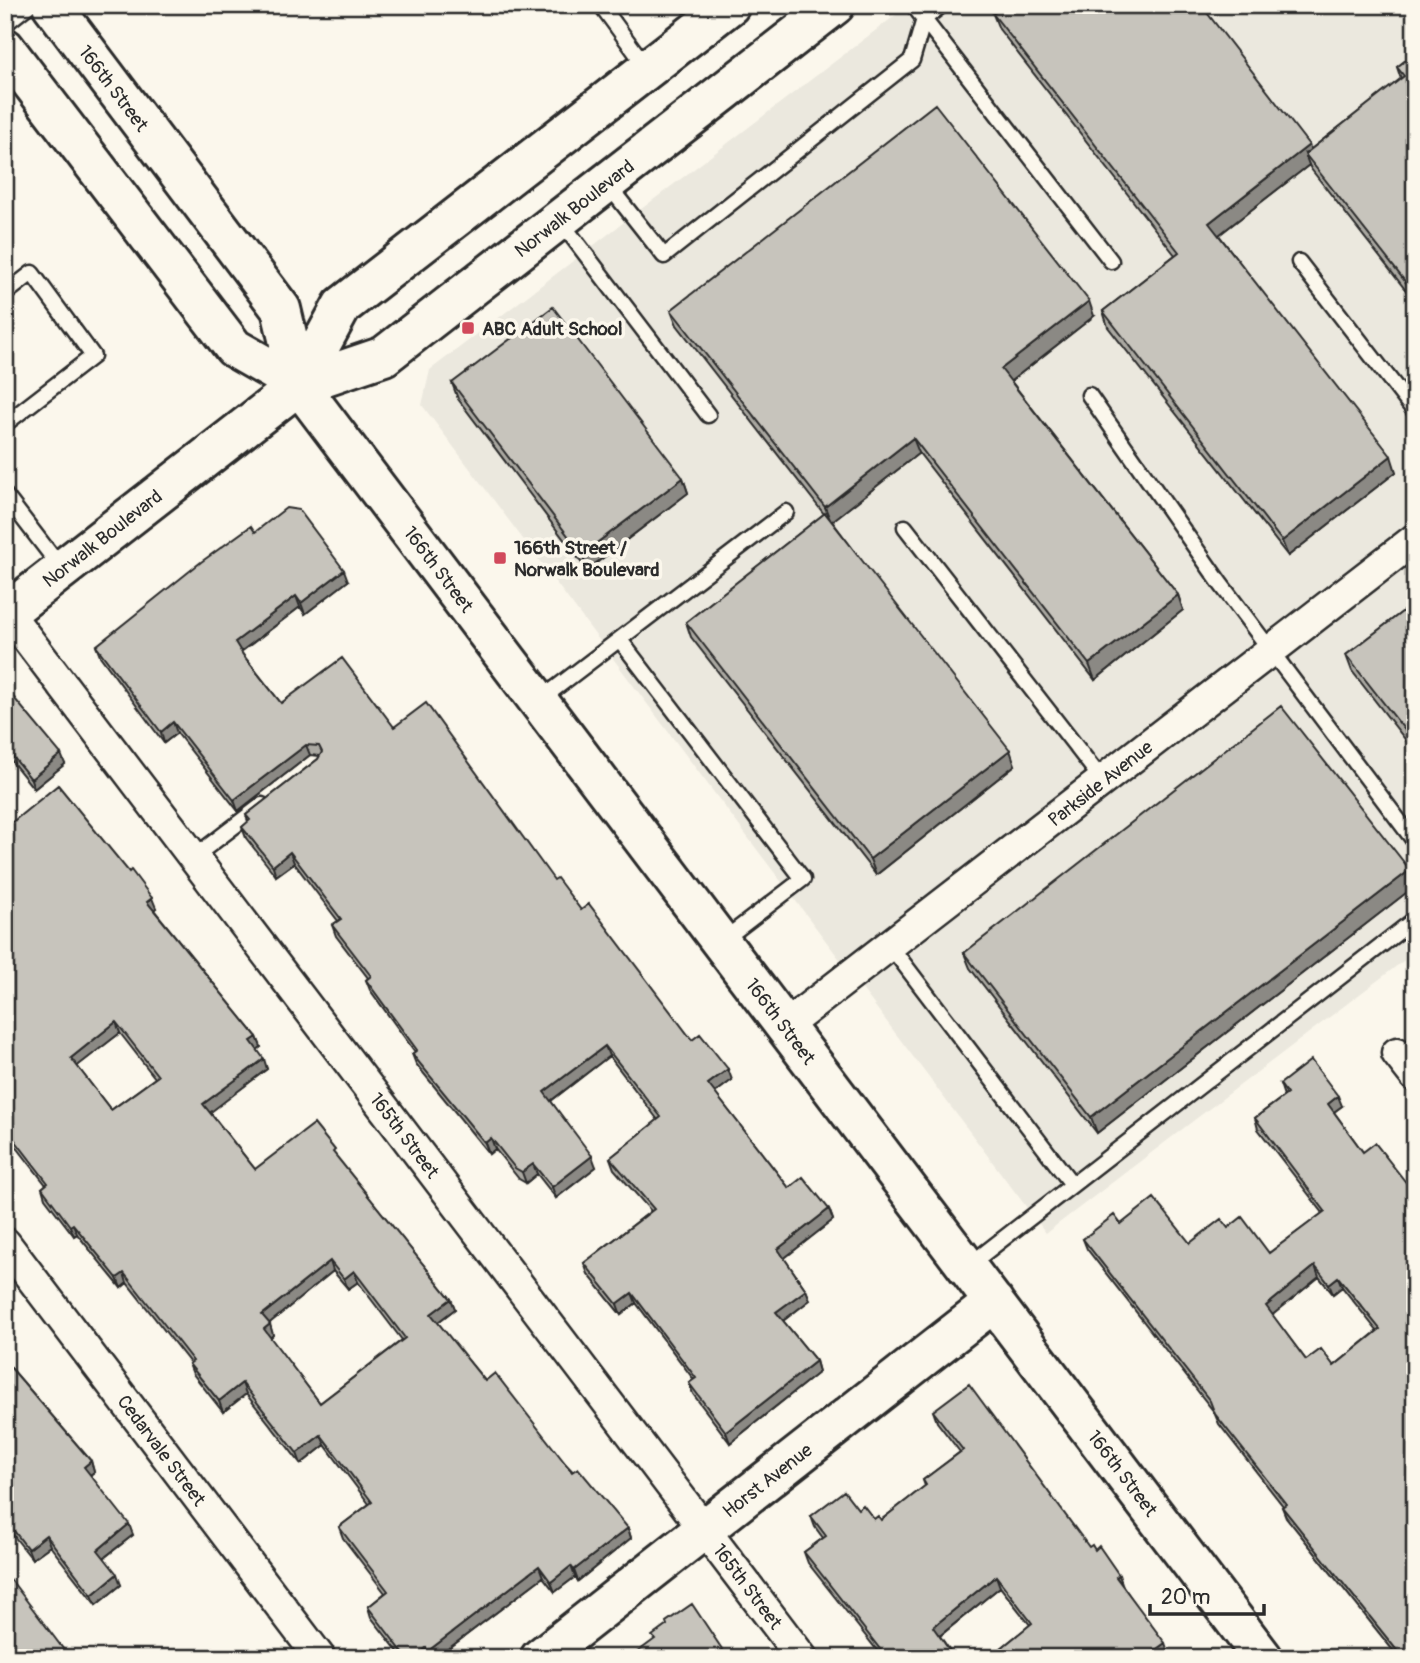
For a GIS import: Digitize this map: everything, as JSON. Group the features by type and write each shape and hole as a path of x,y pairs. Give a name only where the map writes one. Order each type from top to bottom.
{"street":[{"name":"166th Street","path":"52,5 281,309 299,385"},
{"name":"Norwalk Boulevard","path":"299,385 342,306 730,5"},
{"name":"Norwalk Boulevard","path":"6,613 299,385 384,356 835,5"},
{"name":"166th Street","path":"5,48 234,348 299,385 1263,1658"},
{"name":"Parkside Avenue","path":"785,1026 891,947 1415,539"},
{"name":"165th Street","path":"6,613 802,1658"},
{"name":"Cedarvale Street","path":"5,1243 320,1658"},
{"name":"Horst Avenue","path":"540,1658 994,1302"}],"lane":[{"path":"5,24 29,5"},
{"path":"601,5 648,69"},
{"path":"914,5 1111,261"},
{"path":"606,183 664,256 912,60 924,19 942,5"},
{"path":"559,220 708,415"},
{"path":"1299,262 1415,412"},
{"path":"5,294 32,273 93,356 5,424"},
{"path":"1089,395 1271,650 1415,842"},
{"path":"5,495 62,570"},
{"path":"539,701 786,512"},
{"path":"905,527 1103,781"},
{"path":"620,640 803,880 721,942"},
{"path":"194,858 276,794"},
{"path":"967,1266 1415,919"},
{"path":"891,947 1071,1183"}],"shaded area":[{"path":"909,5 1415,5 1415,952 1046,1233 422,405 430,370"}],"building":[{"path":"1004,5 1201,5 1309,145 1209,223 1391,456 1282,541 1103,311 1179,252 993,14"},
{"path":"1415,53 1415,294 1305,154 1404,76 1397,67"},
{"path":"935,104 1089,301 1001,369 1178,595 1089,664 913,438 825,507 671,310"},
{"path":"553,307 683,478 582,554 452,383"},
{"path":"286,508 299,510 344,570 301,603 296,596 235,642 243,655 281,703 342,658 394,727 426,703 554,880 557,878 581,910 589,904 692,1040 700,1034 728,1069 708,1084 789,1188 803,1177 829,1209 778,1249 806,1290 776,1312 816,1361 726,1432 689,1383 696,1378 632,1293 617,1304 584,1263 654,1209 610,1158 661,1117 605,1046 544,1092 592,1156 552,1187 533,1164 522,1172 515,1168 491,1138 485,1143 412,1054 417,1050 366,980 371,976 332,925 341,919 290,852 273,866 242,827 250,820 246,815 318,759 322,752 319,746 306,745 234,800 173,722 161,732 96,646 201,562 251,526 255,532"},
{"path":"825,513 1010,750 870,859 686,622"},
{"path":"1415,602 1415,743 1346,655"},
{"path":"10,693 61,754 31,779 5,747 5,697"},
{"path":"1281,706 1410,870 1091,1117 964,953"},
{"path":"58,785 129,872 131,870 152,898 147,902 257,1037 251,1041 264,1059 203,1104 255,1169 314,1124 335,1150 333,1152 451,1299 431,1314 485,1381 495,1373 572,1472 578,1468 628,1528 574,1570 571,1566 551,1582 539,1566 428,1651 426,1648 414,1658 407,1658 368,1607 388,1591 339,1527 372,1502 321,1435 297,1453 242,1383 219,1401 189,1364 193,1361 124,1273 117,1278 73,1224 70,1226 42,1188 48,1183 5,1127 5,828","holes":["116,1022 158,1076 111,1110 71,1058","330,1261 344,1279 354,1271 405,1338 320,1403 264,1329 270,1324 262,1315"]},
{"path":"1311,1060 1338,1096 1328,1104 1363,1152 1375,1143 1415,1194 1415,1658 1403,1658 1282,1507 1286,1504 1215,1414 1210,1401 1083,1239 1114,1215 1121,1224 1154,1198 1190,1243 1221,1219 1228,1228 1242,1217 1269,1253 1325,1211 1255,1118 1287,1094 1280,1084","holes":["1315,1266 1329,1284 1338,1277 1380,1329 1334,1366 1321,1349 1306,1360 1266,1306"]},
{"path":"5,1361 91,1461 84,1467 129,1524 98,1550 117,1574 92,1595 46,1535 28,1549 5,1519"},
{"path":"969,1384 1089,1547 1092,1545 1095,1550 1099,1546 1119,1575 1116,1577 1165,1643 1154,1651 1159,1658 989,1658 1032,1623 996,1576 933,1627 955,1658 887,1658 804,1552 826,1536 811,1516 844,1491 858,1509 863,1505 874,1519 878,1516 881,1520 926,1485 923,1480 963,1450 933,1411"},
{"path":"11,1580 70,1658 5,1658 5,1585"},
{"path":"692,1604 728,1658 633,1658 632,1656 655,1639 652,1636 667,1625 666,1622"},
{"path":"213,1648 220,1658 201,1658"}],"place":[{"name":"ABC Adult School","path":"468,328"},
{"name":"166th Street / Norwalk Boulevard","path":"500,558"}]}
